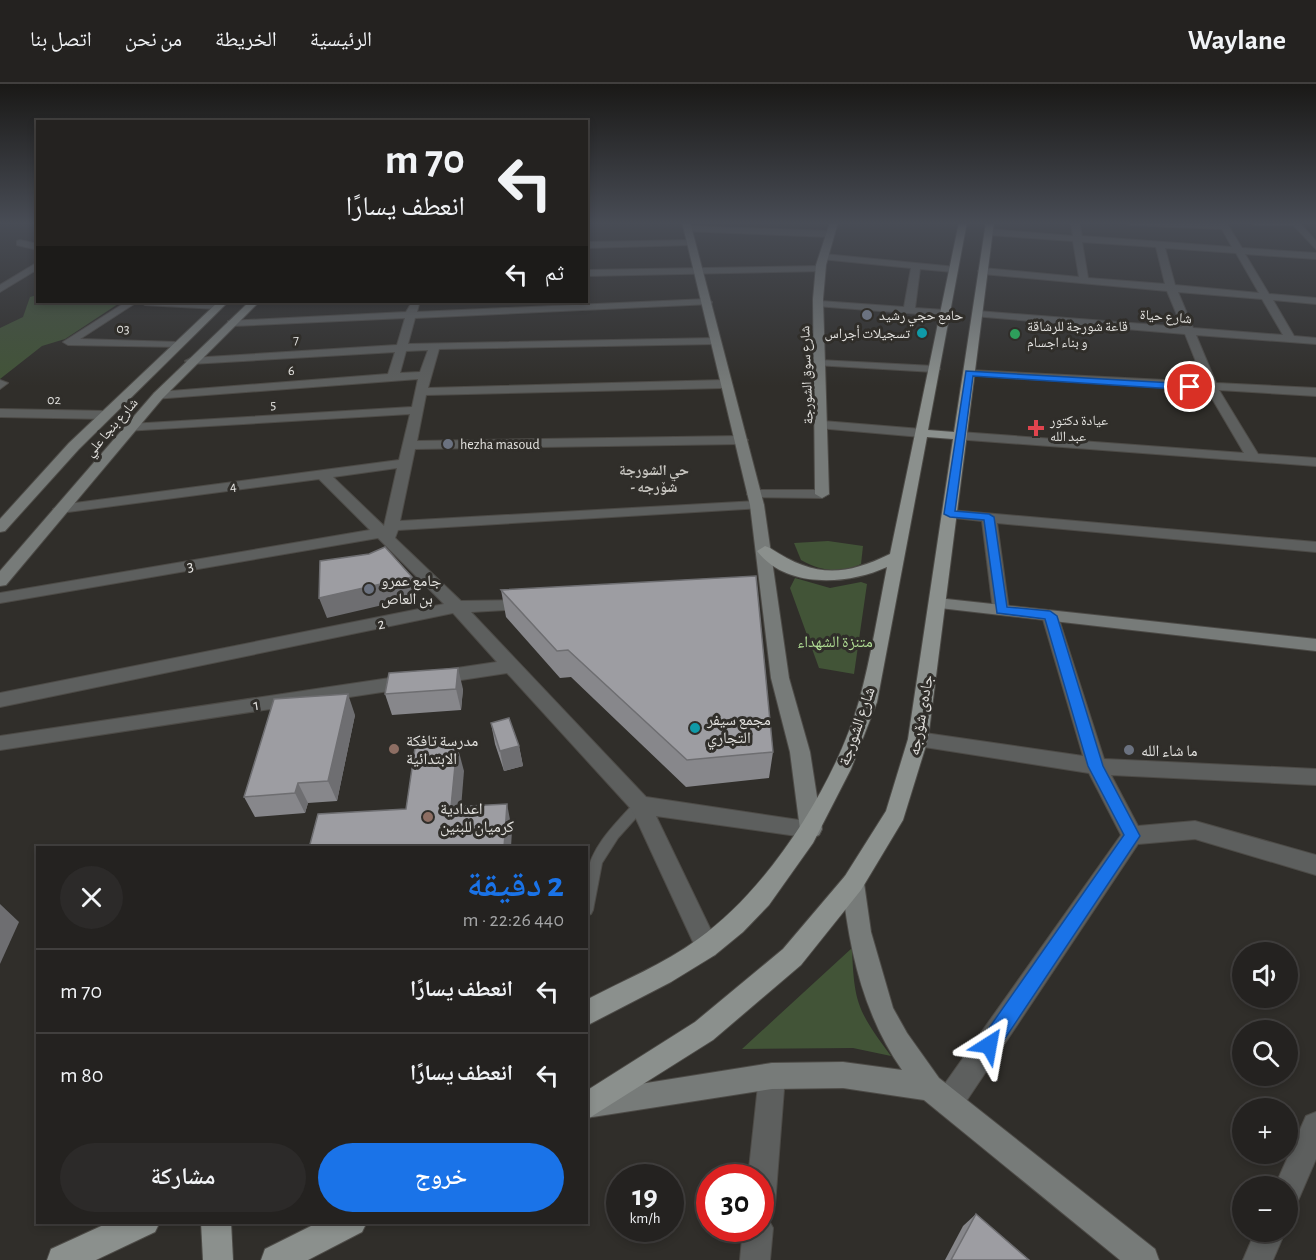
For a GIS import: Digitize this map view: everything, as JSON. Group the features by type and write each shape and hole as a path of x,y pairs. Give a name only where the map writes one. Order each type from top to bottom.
{"main road":[{"name":"شارع الشورجة","path":"588,1013 707,947 746,914 811,830 847,759 868,702 952,277"},
{"name":"جادەی شۆرجە","path":"588,1105 713,1023 792,957 853,883 896,814 918,739 982,277"},
{"path":"921,433 960,436"},
{"path":"765,551 795,570 833,578 867,571 897,556"},
{"path":"62,1260 141,1224"},
{"path":"216,1224 218,1260"},
{"path":"276,1260 348,1224"}],"street":[{"path":"0,289 19,277"},
{"path":"640,805 811,830 800,752 780,678 762,592 765,551 755,500 699,277"},
{"name":"شارع سوق الشورجة","path":"820,277 822,494"},
{"path":"909,310 914,277"},
{"path":"1049,277 1316,301"},
{"path":"1168,277 1212,388 1254,458"},
{"path":"1254,277 1290,338"},
{"path":"232,322 379,315 413,307 706,302"},
{"name":"03","path":"130,303 68,342 177,345"},
{"path":"182,303 220,304"},
{"name":"شارع بنجا علي","path":"0,581 158,396 191,361 253,303"},
{"path":"379,315 384,303"},
{"name":"شارع بنجا علي","path":"0,528 74,446 220,304"},
{"path":"820,304 945,313"},
{"path":"393,377 404,347 413,307"},
{"name":"شارع حياة","path":"977,314 1191,333 1316,341"},
{"name":"7","path":"191,361 404,347 716,341"},
{"path":"387,532 410,445 425,375 435,346"},
{"path":"819,363 934,369"},
{"path":"969,373 1316,392"},
{"name":"6","path":"158,396 425,375"},
{"path":"422,392 724,384"},
{"name":"5","path":"130,428 418,410"},
{"name":"02","path":"0,413 107,415"},
{"path":"823,425 921,433"},
{"path":"960,436 1316,462"},
{"path":"410,445 741,440"},
{"name":"4","path":"60,509 405,463"},
{"path":"322,475 387,532 640,805 707,947"},
{"name":"3","path":"0,598 387,532 822,494"},
{"path":"950,514 1316,547"},
{"path":"989,517 1001,610"},
{"name":"2","path":"0,700 457,607 541,603"},
{"path":"937,603 1316,645"},
{"path":"1050,616 1096,766 1132,836"},
{"name":"1","path":"0,743 512,666"},
{"path":"918,739 1096,766 1316,777"},
{"path":"940,1095 1132,836 1195,830 1316,865"},
{"path":"853,883 859,932 882,1013 898,1042 940,1095 1144,1260"},
{"path":"588,1106 772,1076 843,1075 940,1095"},
{"path":"764,1164 772,1076"},
{"path":"1294,1176 1316,1126"},
{"path":"756,1260 757,1242"},
{"path":"1258,1260 1266,1242"}],"lane":[{"path":"588,900 596,862 614,834 640,805"}],"green space":[{"path":"36,295 36,303 119,303 65,339 42,346 0,379 0,328 23,317 30,297"},
{"path":"828,541 863,546 861,564 838,570 815,567 801,560 794,543"},
{"name":"متنزة الشهداء","path":"795,578 830,588 861,582 867,584 854,674 819,668 790,588"},
{"path":"852,948 854,982 860,1006 871,1028 891,1056 853,1048 742,1049"}],"building":[{"path":"385,547 412,577 319,598 320,561 369,554"},
{"name":"مجمع سيفر التجاري","path":"756,576 773,752 687,760 568,650 557,651 501,590"},
{"path":"458,668 456,689 385,694 389,673"},
{"path":"348,694 328,781 298,783 295,793 244,797 274,699"},
{"path":"509,718 519,746 500,751 491,723"},
{"path":"457,745 451,807 507,804 504,846 310,846 318,814 406,809 415,748"},
{"path":"976,1214 1029,1260 951,1260"}],"place":[{"name":"حامع حجي رشيد","path":"867,315"},
{"name":"تسجيلات أجراس","path":"922,333"},
{"name":"قاعة شورجة للرشاقة و بناء اجسام","path":"1015,334"},
{"name":"عيادة دكتور عبد الله","path":"1036,428"},
{"name":"hezha masoud","path":"448,444"},
{"name":"جامع عمرو بن العاص","path":"369,589"},
{"name":"مجمع سيفر التجاري","path":"695,728"},
{"name":"مدرسة تافكة الابتدائية","path":"394,749"},
{"name":"ما شاء الله","path":"1129,750"},
{"name":"اعدادية كرميان للبنين","path":"428,817"}],"district":[{"name":"حي الشورجة - شۆرجە","path":"654,478"}],"route":[{"path":"989,1045 1132,836 1096,766 1050,616 1001,610 989,517 950,514 969,373 1190,387"}]}
